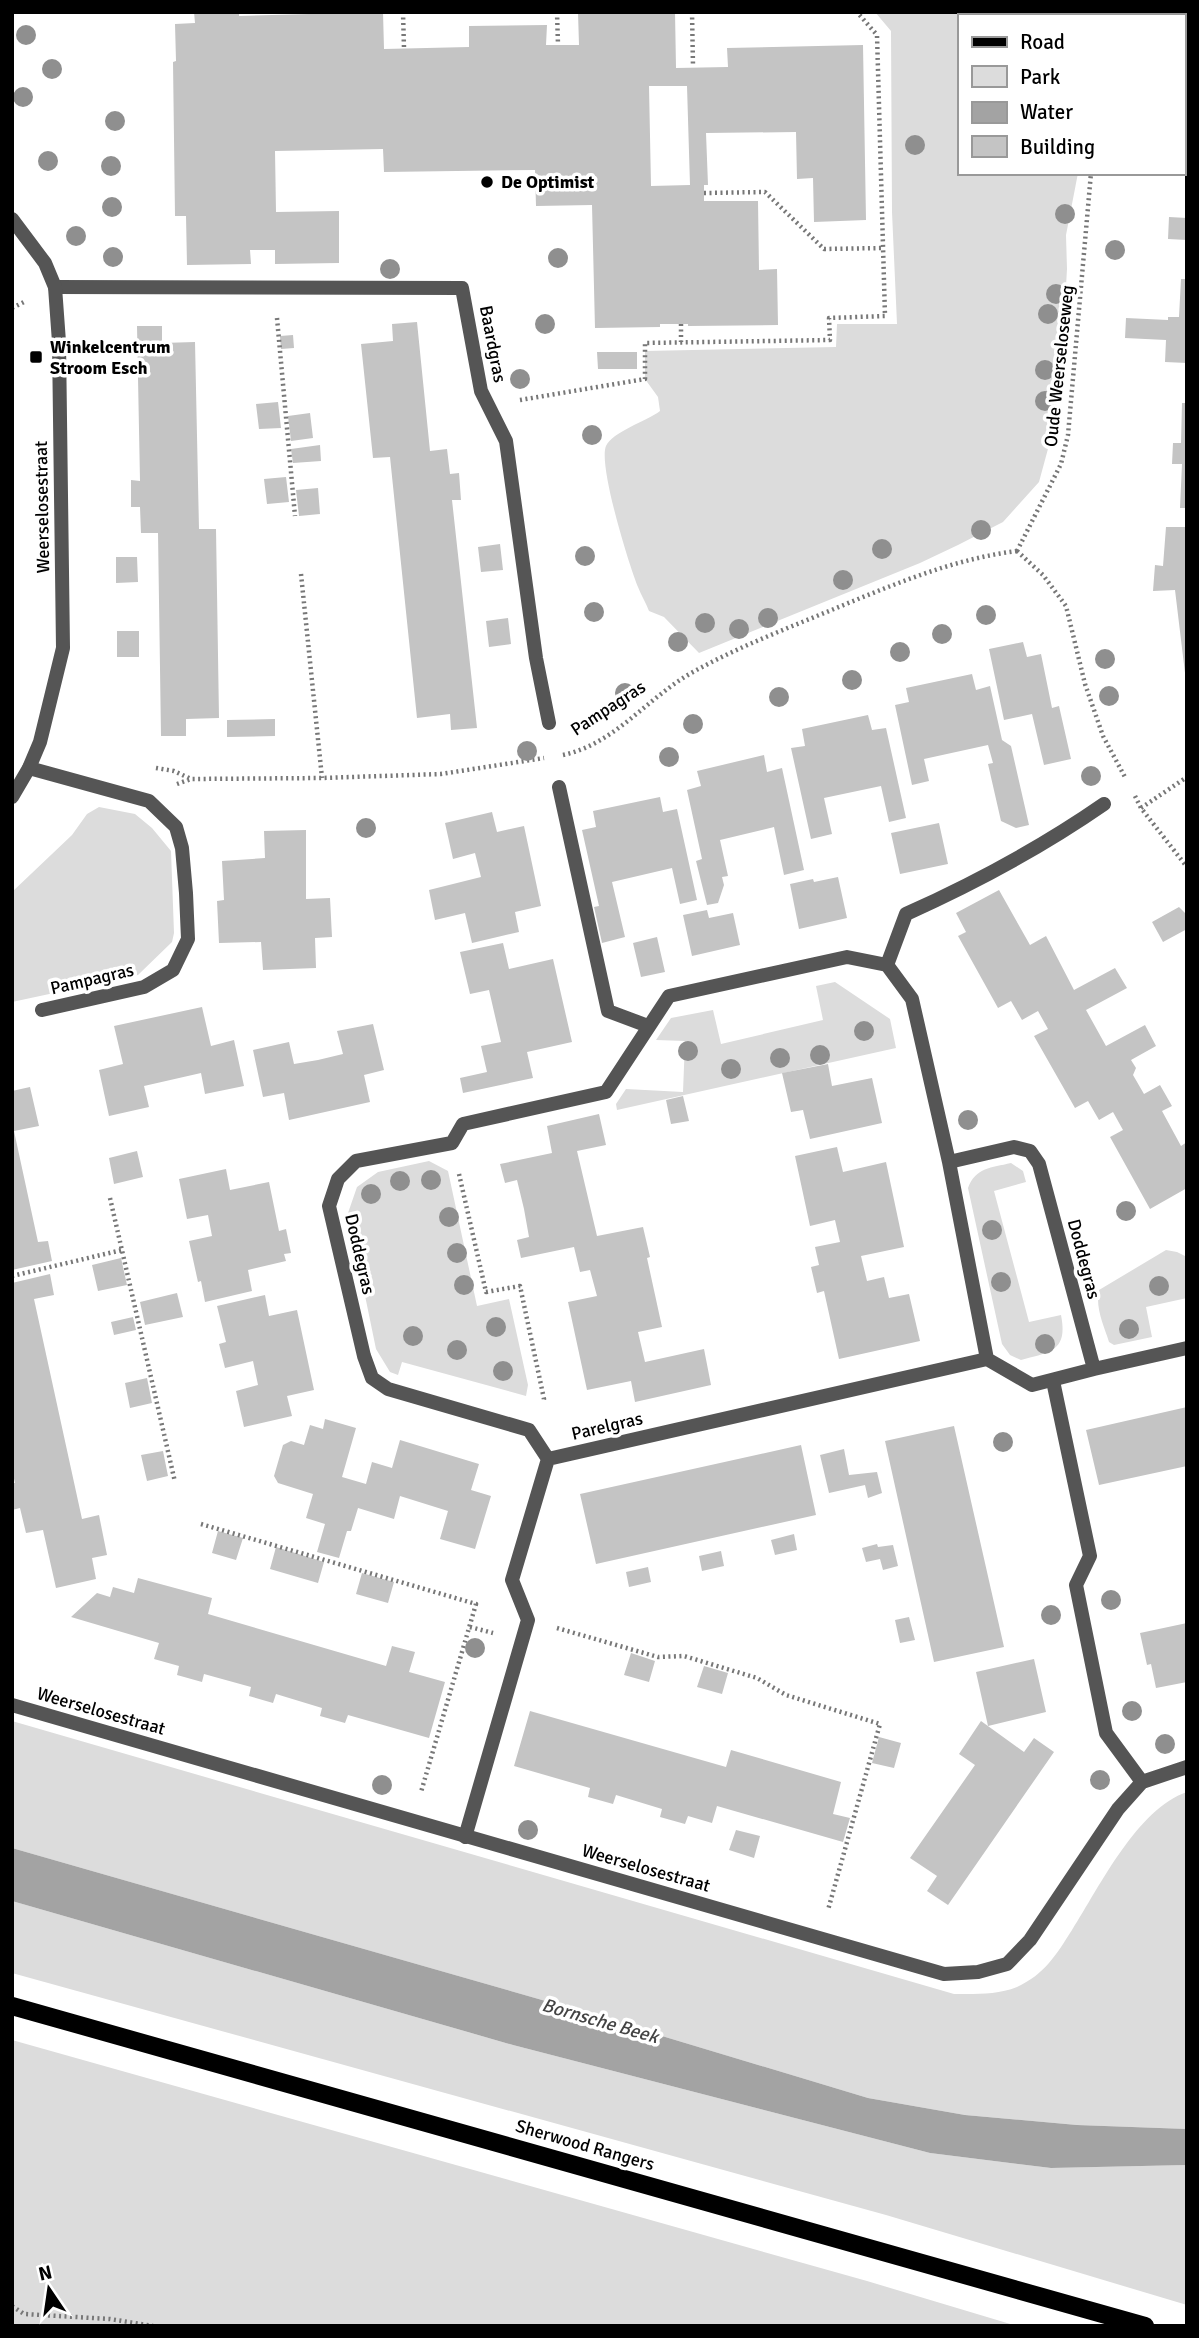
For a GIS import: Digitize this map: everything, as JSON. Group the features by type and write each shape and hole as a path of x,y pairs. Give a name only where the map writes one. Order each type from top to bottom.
{"main road":[{"name":"Sherwood Rangers","path":"12,2006 1145,2326"}],"street":[{"name":"Weerselosestraat","path":"12,219 45,263 55,287 59,342 63,648 40,742 12,797"},
{"name":"Baardgras","path":"55,287 462,288 481,391 506,441 536,658 550,723"},
{"name":"Pampagras","path":"29,768 149,801 176,827 182,848 186,893 188,939 173,970 144,987 42,1010"},
{"path":"559,787 608,1011 648,1026"},
{"path":"887,965 906,914 944,897 1065,831 1104,804"},
{"path":"452,1143 463,1124 606,1092 669,996 847,957 887,965 912,999 987,1359 1032,1385 1187,1348"},
{"name":"Doddegras","path":"452,1143 356,1161 338,1179 329,1206 364,1356 372,1378 388,1390 528,1430"},
{"name":"Doddegras","path":"948,1162 1014,1147 1030,1151 1039,1164 1094,1369"},
{"name":"Parelgras","path":"548,1459 987,1359"},
{"path":"1053,1381 1090,1556 1076,1585 1106,1733 1142,1782"},
{"path":"465,1837 528,1620 512,1580 548,1459 528,1430"},
{"name":"Weerselosestraat","path":"12,1704 944,1974 978,1972 1007,1964 1030,1940 1118,1809 1142,1782 1187,1767"}],"path":[{"path":"403,12 404,48"},
{"path":"558,12 558,45"},
{"path":"692,12 693,66"},
{"path":"489,406 645,379 645,343 830,340 829,318 885,316 877,35 857,12"},
{"name":"Oude Weerseloseweg","path":"1017,551 1061,464 1068,435 1091,175"},
{"path":"704,193 765,192 824,249 883,248"},
{"path":"276,287 278,348 295,516"},
{"path":"681,324 681,342"},
{"path":"1017,551 1043,575 1066,606 1085,684 1102,736 1141,808 1187,867"},
{"name":"Pampagras","path":"191,779 440,774 582,751 613,732 691,673 768,637 894,585 985,555 1017,551"},
{"path":"301,574 322,778"},
{"path":"1141,808 1187,777"},
{"path":"452,1143 486,1292 520,1286 544,1399 528,1430"},
{"path":"110,1198 174,1482"},
{"path":"12,1276 122,1250"},
{"path":"201,1524 476,1604 412,1822"},
{"path":"528,1620 658,1657 684,1656 757,1678 786,1695 880,1724 820,1938"},
{"path":"12,2306 24,2314 110,2319 153,2326"}],"green space":[{"path":"875,12 1112,12 958,14 958,175 1078,175 1066,235 1067,269 1061,372 1052,434 1039,482 1003,522 958,545 699,653 664,617 649,611 639,590 610,493 606,473 606,446 622,431 660,411 658,397 645,379 645,351 836,347 837,324 897,324 892,212 891,31"},
{"path":"99,807 135,814 152,828 171,851 172,942 138,975 12,1002 12,892 72,835 87,814"},
{"path":"835,982 890,1019 896,1048 617,1110 616,1104 626,1089 683,1092 685,1041 656,1040 671,1018 713,1010 721,1044 823,1020 816,986"},
{"path":"429,1161 448,1171 477,1306 509,1299 528,1385 526,1396 402,1362 398,1375 390,1372 376,1349 348,1213 357,1187 378,1172"},
{"path":"1011,1163 1023,1171 1026,1182 994,1191 1029,1322 1061,1315 1063,1327 1062,1336 1055,1348 1021,1360 1010,1355 1002,1344 968,1188 980,1172"},
{"path":"1166,1250 1187,1257 1187,1298 1146,1307 1152,1337 1114,1345 1109,1342 1101,1317 1099,1290"},
{"path":"12,1721 954,1994 986,1994 1009,1990 1027,1982 1042,1970 1061,1948 1108,1871 1136,1832 1169,1801 1187,1792 1187,2129 1077,2125 965,2115 868,2098 549,2002 12,1848"},
{"path":"12,1901 513,2045 930,2153 1051,2168 1187,2165 1187,2305 886,2215 12,1973"},
{"path":"12,2040 867,2281 1017,2326 12,2326"}],"water":[{"name":"Bornsche Beek","path":"12,1848 549,2002 868,2098 965,2115 1077,2125 1187,2129 1187,2165 1051,2168 930,2153 513,2045 12,1901"}],"building":[{"path":"194,12 239,12 239,16 383,12 384,49 469,47 469,26 547,25 546,45 579,45 578,12 675,12 676,68 728,67 727,48 863,45 866,220 814,222 813,178 797,179 796,132 706,133 708,185 704,185 704,201 758,201 759,270 777,269 778,325 660,324 660,327 595,328 592,205 536,206 535,170 384,172 383,149 275,151 276,212 339,211 339,263 275,264 275,250 250,250 251,264 187,265 186,216 175,216 173,62 176,61 175,24 195,23","holes":["649,86 687,86 690,185 651,186"]},
{"path":"1185,123 1187,123 1185,150"},
{"path":"1169,217 1187,218 1187,240 1168,239"},
{"path":"1181,279 1187,279 1187,363 1165,362 1166,340 1125,338 1126,318 1168,320 1168,317 1179,317"},
{"path":"417,322 430,451 447,449 450,474 459,473 461,500 452,500 477,728 451,730 450,714 417,718 390,457 373,458 361,344 393,341 392,324"},
{"path":"137,326 162,326 162,343 195,342 199,529 216,529 219,718 186,719 186,736 161,736 158,533 141,533 140,507 131,507 131,480 140,481"},
{"path":"293,335 294,348 281,349 280,336"},
{"path":"597,352 637,352 637,369 598,369"},
{"path":"278,402 281,428 259,429 256,404"},
{"path":"1182,403 1187,403 1187,508 1180,508 1182,464 1172,464 1173,443 1181,443"},
{"path":"310,413 313,438 291,441 288,416"},
{"path":"320,445 321,461 293,463 291,449"},
{"path":"286,477 289,502 267,504 264,479"},
{"path":"318,488 320,514 299,516 296,490"},
{"path":"1166,527 1187,527 1187,673 1175,590 1153,591 1155,565 1163,566"},
{"path":"500,544 503,570 481,572 478,547"},
{"path":"116,557 137,557 138,582 116,583"},
{"path":"508,618 511,644 489,647 486,621"},
{"path":"117,631 139,631 139,657 117,657"},
{"path":"1023,642 1027,657 1041,654 1052,708 1059,706 1071,759 1044,765 1032,714 1004,720 989,649"},
{"path":"972,674 976,690 990,686 1002,740 1011,746 1029,825 1016,828 1001,821 988,764 993,763 988,745 924,759 929,781 912,785 895,705 909,702 906,688"},
{"path":"868,715 872,730 886,728 906,818 889,822 881,786 824,798 832,834 811,839 791,748 805,746 802,729"},
{"path":"275,719 275,736 227,737 227,720"},
{"path":"764,755 767,772 782,768 804,870 784,875 774,827 720,840 728,876 722,877 724,885 718,903 707,905 696,861 702,859 687,790 701,786 697,771"},
{"path":"660,797 663,812 677,809 697,900 680,904 672,868 612,882 625,937 602,943 594,907 599,906 582,830 596,827 593,811"},
{"path":"492,812 497,832 524,826 541,906 515,912 519,932 472,943 465,913 435,920 429,890 481,877 475,853 453,859 445,823"},
{"path":"939,823 948,864 900,874 891,833"},
{"path":"306,830 306,899 330,898 332,937 315,938 316,968 263,970 261,942 219,943 217,901 224,900 222,861 265,858 264,831"},
{"path":"838,877 847,918 799,929 790,884"},
{"path":"999,890 1030,945 1046,936 1074,990 1115,968 1127,988 1086,1010 1106,1046 1145,1025 1156,1046 1131,1060 1136,1068 1133,1075 1144,1094 1160,1085 1172,1106 1162,1111 1181,1146 1187,1142 1187,1188 1150,1209 1110,1137 1123,1130 1113,1112 1099,1120 1088,1101 1075,1108 1034,1036 1048,1029 1038,1011 1022,1020 1011,1001 998,1008 958,936 966,932 956,913"},
{"path":"1179,907 1187,915 1187,929 1163,942 1152,922"},
{"path":"707,910 709,918 733,913 740,945 692,956 683,915"},
{"path":"657,937 665,972 641,977 633,943"},
{"path":"503,943 509,969 553,959 572,1042 527,1052 533,1078 463,1093 460,1078 487,1072 481,1046 501,1042 489,990 470,994 460,952"},
{"path":"202,1007 211,1046 234,1040 244,1086 205,1094 201,1073 144,1086 149,1107 109,1116 99,1070 123,1064 114,1026"},
{"path":"373,1024 384,1070 364,1075 370,1102 289,1120 284,1093 263,1097 253,1050 289,1042 294,1064 318,1060 343,1054 337,1031"},
{"path":"828,1064 832,1086 872,1078 882,1123 810,1139 803,1110 791,1112 782,1073"},
{"path":"30,1087 39,1126 14,1131 38,1242 48,1241 52,1261 12,1270 12,1091"},
{"path":"683,1096 689,1121 671,1124 666,1100"},
{"path":"599,1114 606,1145 577,1151 597,1236 643,1227 662,1327 638,1332 645,1362 704,1349 711,1385 635,1402 631,1381 587,1390 568,1302 597,1296 590,1270 580,1272 574,1247 521,1258 517,1240 529,1237 524,1209 517,1180 505,1183 500,1164 552,1153 547,1126"},
{"path":"837,1147 843,1172 886,1162 904,1247 861,1256 867,1281 884,1277 889,1298 909,1294 920,1341 839,1359 824,1291 817,1293 811,1267 819,1265 815,1247 840,1242 835,1220 810,1226 795,1156"},
{"path":"137,1151 143,1177 114,1184 109,1158"},
{"path":"226,1169 230,1190 269,1182 279,1231 286,1229 291,1253 284,1254 286,1261 248,1270 252,1291 205,1302 189,1241 212,1236 208,1215 187,1219 179,1179"},
{"path":"121,1258 127,1285 98,1291 92,1265"},
{"path":"50,1274 54,1295 34,1299 82,1519 99,1515 107,1555 92,1558 96,1579 56,1588 43,1530 26,1533 20,1508 12,1510 12,1483 15,1483 12,1470 12,1283"},
{"path":"177,1293 183,1317 145,1325 140,1302"},
{"path":"265,1295 269,1316 297,1310 314,1390 287,1396 292,1416 244,1427 236,1391 258,1385 253,1361 225,1368 219,1344 226,1342 217,1306"},
{"path":"133,1317 136,1330 114,1335 111,1322"},
{"path":"147,1378 152,1403 130,1408 125,1383"},
{"path":"1187,1407 1187,1466 1099,1485 1086,1430"},
{"path":"325,1419 356,1428 342,1477 366,1484 372,1462 392,1468 400,1440 479,1464 471,1490 491,1496 475,1549 440,1539 448,1511 400,1496 394,1519 358,1508 351,1531 347,1531 339,1558 317,1552 325,1524 306,1518 313,1494 278,1483 274,1476 283,1445 291,1441 304,1445 310,1425 323,1429"},
{"path":"954,1426 1004,1647 934,1662 885,1441"},
{"path":"801,1445 816,1515 596,1564 580,1494"},
{"path":"844,1449 849,1475 877,1472 882,1493 868,1498 865,1485 829,1493 820,1455"},
{"path":"163,1451 168,1476 147,1481 141,1455"},
{"path":"218,1531 243,1538 236,1560 212,1553"},
{"path":"794,1534 797,1550 775,1555 771,1540"},
{"path":"877,1544 878,1547 893,1545 898,1566 883,1570 880,1559 866,1562 862,1548"},
{"path":"276,1547 324,1562 318,1583 270,1569"},
{"path":"721,1551 724,1566 702,1571 699,1556"},
{"path":"648,1567 651,1582 629,1587 626,1572"},
{"path":"362,1573 394,1582 388,1603 356,1594"},
{"path":"138,1578 212,1598 208,1614 386,1666 392,1646 415,1652 409,1672 445,1682 429,1738 348,1715 345,1723 320,1716 322,1708 276,1694 273,1703 249,1696 251,1687 204,1674 202,1682 177,1675 179,1666 154,1659 159,1643 71,1617 97,1593 110,1597 113,1587 134,1593"},
{"path":"909,1617 915,1640 900,1643 895,1620"},
{"path":"1187,1623 1187,1682 1156,1688 1151,1664 1147,1665 1140,1633"},
{"path":"631,1653 655,1661 649,1682 624,1675"},
{"path":"1034,1659 1046,1712 988,1726 976,1672"},
{"path":"704,1666 728,1673 722,1694 697,1687"},
{"path":"530,1711 726,1767 731,1750 841,1782 833,1814 850,1818 843,1842 717,1806 712,1823 688,1816 685,1824 660,1817 662,1809 616,1795 613,1804 588,1797 590,1788 514,1766"},
{"path":"981,1721 1024,1752 1034,1738 1054,1752 948,1905 927,1891 937,1876 910,1858 975,1765 959,1754"},
{"path":"879,1737 901,1743 894,1768 872,1763"},
{"path":"736,1830 760,1836 754,1858 729,1850"}],"place":[{"name":"De Optimist","path":"487,182"},
{"name":"Winkelcentrum Stroom Esch","path":"36,357"}]}
